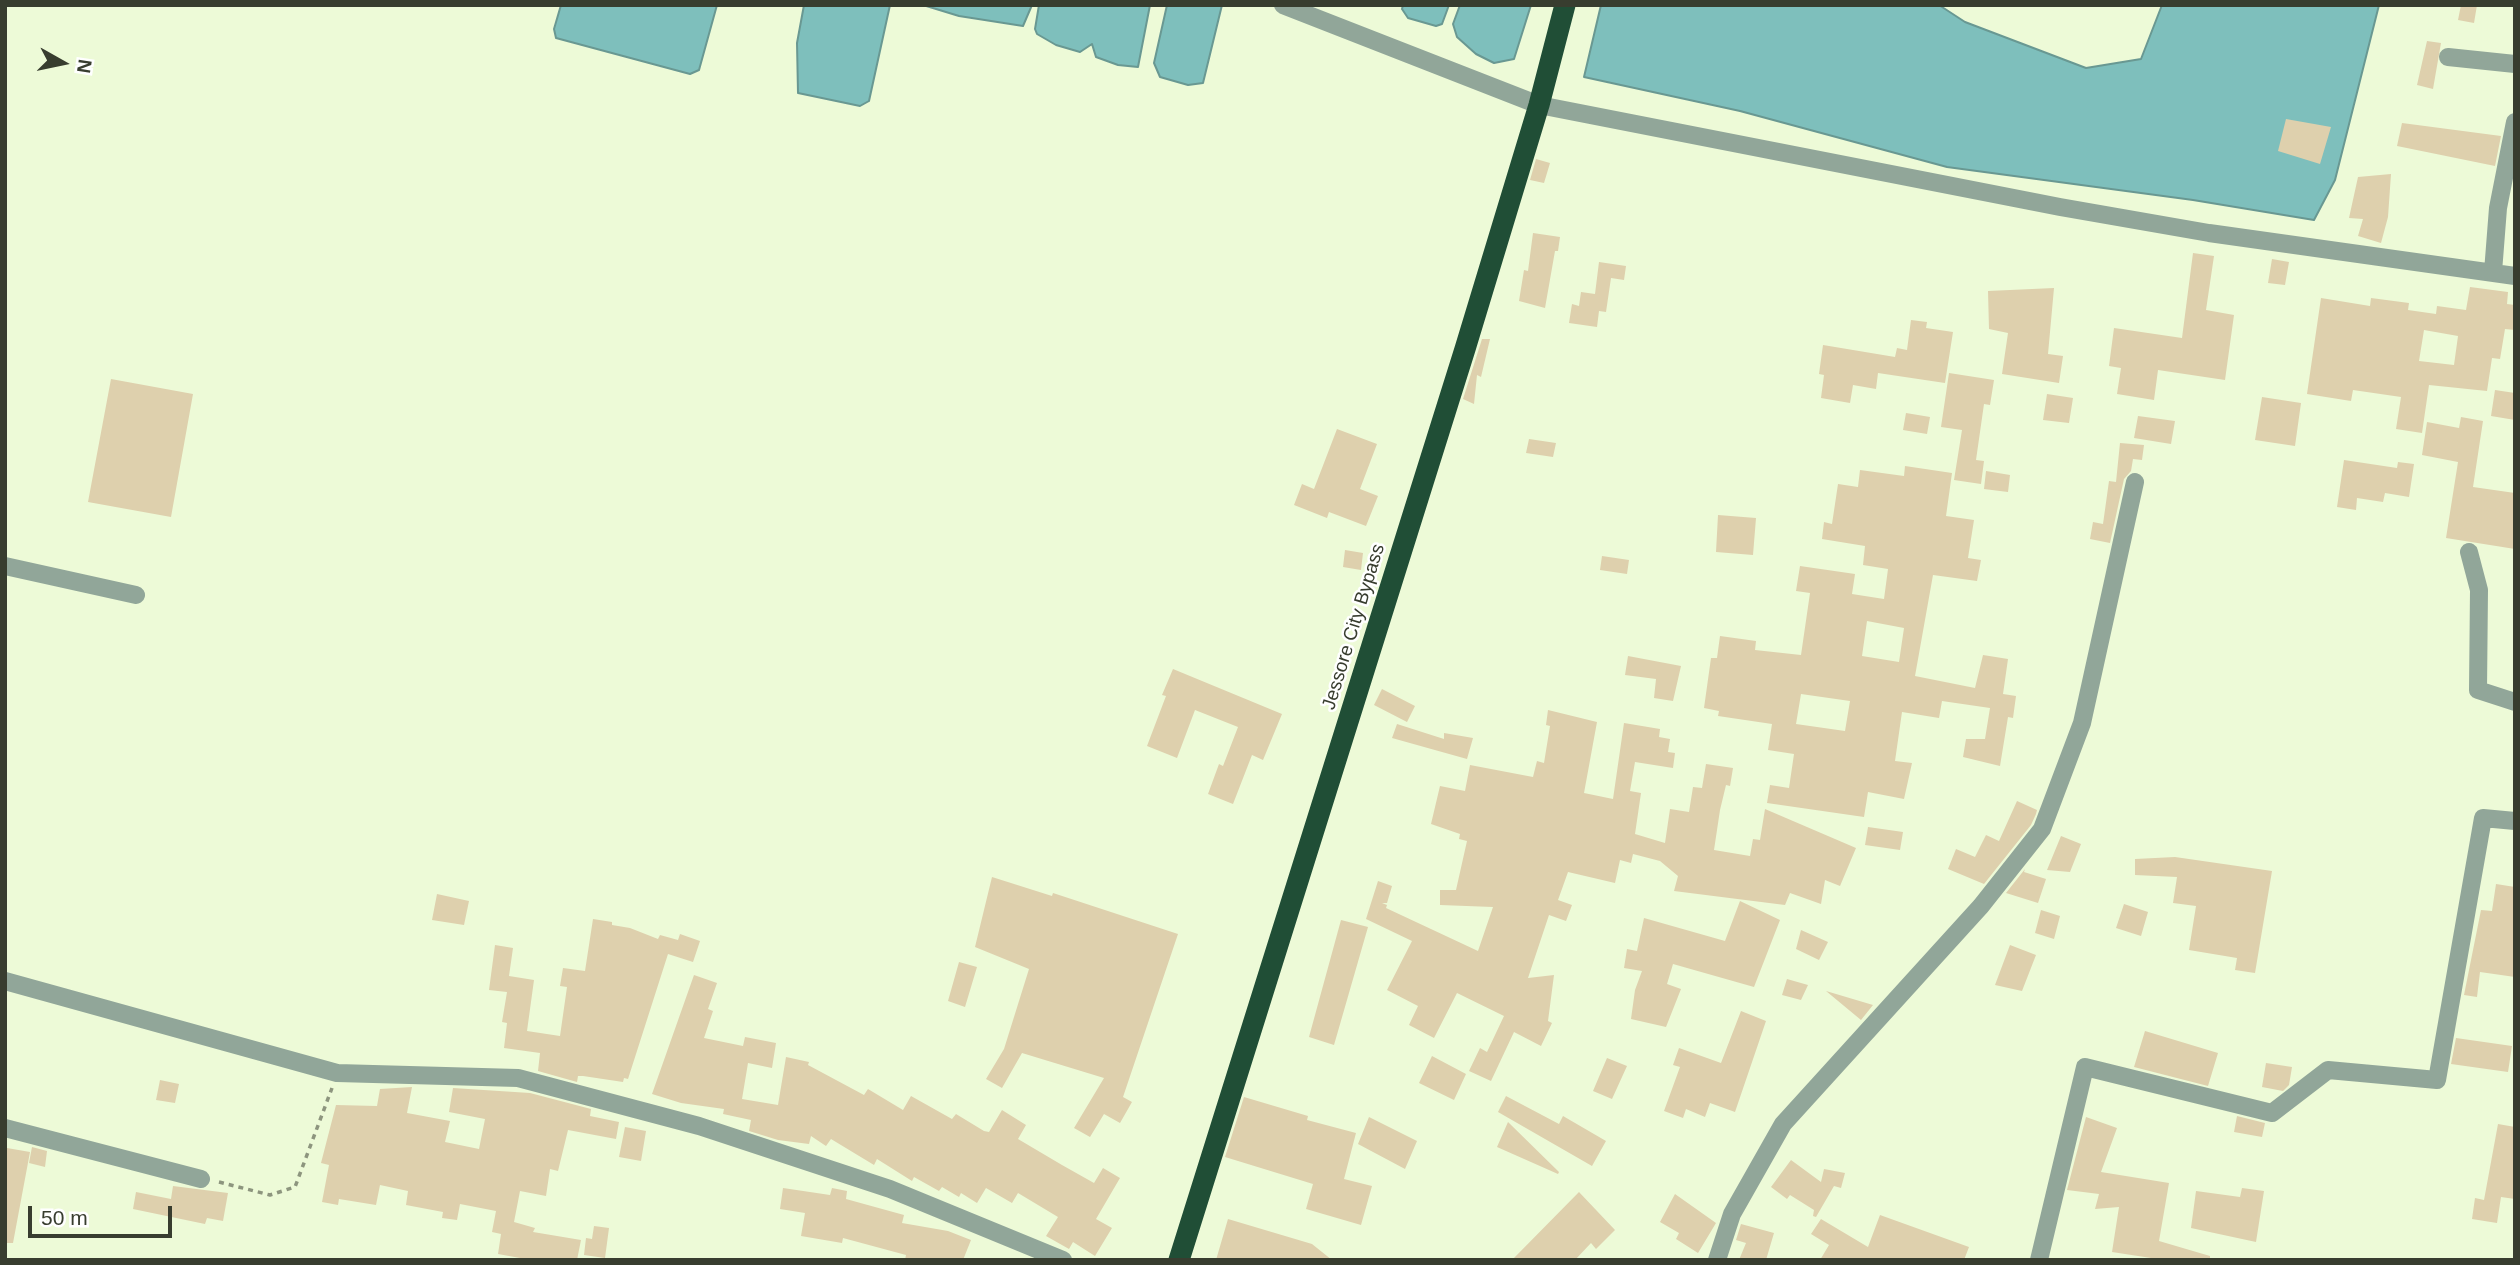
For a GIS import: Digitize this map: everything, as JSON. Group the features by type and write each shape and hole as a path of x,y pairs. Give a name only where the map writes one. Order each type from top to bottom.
{"highway":[{"name":"Jessore City Bypass","path":"1179,1260 1539,105 1565,5"}],"street":[{"path":"1283,5 1539,105 2060,207 2209,233 2515,276"},
{"path":"2448,57 2515,64"},
{"path":"2493,272 2498,208 2514,131"},
{"path":"1717,1260 1732,1214 1783,1124 1981,906 2042,829 2082,723 2135,482"},
{"path":"2469,552 2479,590 2478,690 2515,702"},
{"path":"5,566 136,596"},
{"path":"2039,1260 2085,1067 2272,1112 2328,1070 2437,1080 2483,818 2515,821"},
{"path":"5,981 337,1073 518,1078 531,1081 699,1126 890,1189 1063,1260"},
{"path":"5,1128 201,1179"}],"path":[{"path":"201,1179 270,1195 295,1187 337,1073"}],"water":[{"path":"561,5 717,5 699,70 690,74 556,38 554,29"},
{"path":"804,5 890,5 869,101 860,106 798,93 797,43"},
{"path":"923,5 1032,5 1023,26 959,16"},
{"path":"1039,5 1150,5 1138,67 1118,65 1096,57 1092,44 1080,52 1056,45 1037,34 1035,29"},
{"path":"1167,5 1222,5 1203,83 1188,85 1160,77 1154,63"},
{"path":"1403,5 1449,5 1442,24 1436,26 1408,18 1402,9"},
{"path":"1460,5 1531,5 1514,59 1494,63 1476,54 1457,37 1453,24"},
{"path":"1601,5 1939,5 1965,22 2086,68 2141,59 2162,5 2379,5 2335,180 2314,220 2193,200 1947,167 1740,111 1584,77"}],"building":[{"path":"2461,5 2477,5 2474,23 2458,20"},
{"path":"2427,41 2441,43 2433,89 2417,85"},
{"path":"2286,119 2331,127 2320,164 2278,151"},
{"path":"2402,123 2501,136 2495,166 2397,146"},
{"path":"1536,159 1550,163 1544,183 1530,180"},
{"path":"2391,174 2388,217 2381,243 2358,236 2363,219 2349,218 2358,177"},
{"path":"1533,233 1560,237 1545,308 1519,301 1524,270 1528,271"},
{"path":"2193,253 2214,256 2206,310 2234,315 2225,380 2158,370 2154,400 2117,394 2121,368 2109,366 2114,328 2182,338"},
{"path":"2272,259 2289,262 2285,285 2268,283"},
{"path":"1599,262 1626,266 1624,280 1611,278 1606,312 1599,311 1597,327 1569,323 1572,304 1579,306 1581,292 1595,294"},
{"path":"2470,287 2508,292 2507,304 2515,305 2515,330 2505,329 2500,359 2492,358 2487,391 2429,385 2422,433 2396,429 2401,397 2353,390 2351,401 2307,394 2321,298 2370,306 2371,298 2409,303 2408,310 2436,314 2437,306 2466,310","holes":["2424,330 2458,336 2454,365 2419,361"]},
{"path":"2054,288 2048,354 2063,356 2059,383 2002,374 2008,333 1989,329 1988,291"},
{"path":"1911,320 1927,322 1926,328 1953,332 1945,383 1878,373 1876,389 1853,385 1850,403 1821,398 1824,375 1819,374 1823,345 1895,357 1897,348 1907,350"},
{"path":"1482,339 1490,339 1481,377 1477,375 1474,404 1463,399"},
{"path":"1949,373 1994,380 1990,405 1984,404 1976,460 1984,461 1981,484 1954,480 1962,430 1941,427"},
{"path":"111,379 193,394 171,517 88,502"},
{"path":"2495,390 2515,393 2515,420 2491,416"},
{"path":"2047,394 2073,398 2069,423 2043,420"},
{"path":"2262,397 2301,403 2295,446 2255,440"},
{"path":"1906,413 1930,417 1927,434 1903,430"},
{"path":"2138,416 2175,421 2171,444 2134,438"},
{"path":"2461,417 2483,421 2473,487 2515,493 2515,549 2446,538 2458,462 2422,455 2427,422 2459,428"},
{"path":"1337,429 1377,444 1360,489 1378,496 1366,526 1329,512 1327,518 1294,505 1302,484 1314,489"},
{"path":"1529,439 1556,443 1553,457 1526,453"},
{"path":"2120,443 2144,445 2142,460 2133,459 2131,471 2124,479 2110,543 2090,539 2093,522 2103,524 2109,481 2116,482"},
{"path":"2344,460 2397,468 2398,462 2414,464 2409,497 2385,493 2383,502 2357,498 2356,510 2337,507"},
{"path":"1905,466 1952,473 1946,516 1974,520 1968,558 1981,560 1977,581 1933,575 1915,676 1975,688 1983,655 2008,659 2003,694 2016,696 2013,718 2008,717 2000,766 1963,757 1966,739 1985,739 1990,708 1942,701 1939,718 1902,712 1895,761 1912,763 1904,799 1868,792 1864,817 1767,803 1770,785 1789,788 1794,754 1768,750 1772,724 1718,716 1719,711 1704,708 1711,658 1717,658 1720,636 1756,641 1755,650 1801,655 1810,593 1796,591 1800,566 1855,574 1852,594 1884,599 1888,569 1863,565 1865,546 1822,539 1824,522 1832,524 1838,484 1858,487 1860,470 1904,476","holes":["1867,621 1904,628 1899,662 1862,656","1801,694 1850,701 1845,731 1796,724"]},
{"path":"1986,471 2010,475 2008,492 1984,489"},
{"path":"1718,515 1756,518 1753,555 1716,552"},
{"path":"1345,550 1363,553 1361,570 1343,567"},
{"path":"1602,556 1629,560 1627,574 1600,570"},
{"path":"1628,656 1681,666 1673,701 1654,698 1656,679 1625,675"},
{"path":"1173,669 1282,714 1263,760 1252,755 1233,804 1208,794 1219,764 1223,766 1238,727 1195,710 1177,758 1147,746 1166,696 1162,695"},
{"path":"1382,689 1415,706 1407,722 1374,705"},
{"path":"1548,710 1597,722 1584,793 1613,799 1624,723 1660,729 1659,737 1670,739 1668,752 1675,753 1673,768 1635,762 1630,791 1641,793 1635,834 1665,843 1670,809 1689,812 1693,787 1702,788 1706,764 1733,768 1730,786 1726,785 1720,810 1714,850 1750,856 1753,839 1760,840 1765,809 1856,848 1840,886 1825,880 1821,904 1790,893 1785,905 1674,891 1678,876 1660,861 1633,854 1631,863 1620,860 1615,883 1568,872 1558,900 1572,905 1566,921 1549,915 1528,978 1554,975 1548,1021 1552,1023 1541,1046 1514,1032 1491,1081 1469,1071 1480,1048 1487,1052 1504,1016 1457,993 1434,1038 1409,1025 1418,1006 1387,990 1412,941 1366,919 1378,881 1392,886 1387,903 1382,903 1387,905 1386,908 1478,951 1493,907 1440,905 1440,890 1456,890 1467,841 1459,839 1460,834 1431,824 1440,786 1465,791 1470,765 1533,777 1537,761 1544,763 1550,726 1546,725"},
{"path":"1397,724 1444,739 1444,733 1473,738 1467,759 1392,738"},
{"path":"2017,801 2037,810 2036,814 2031,825 1984,884 1948,869 1956,849 1975,857 1986,835 1999,841"},
{"path":"1868,827 1903,832 1900,850 1865,845"},
{"path":"2061,836 2081,844 2070,872 2047,870"},
{"path":"2175,857 2272,871 2255,973 2235,970 2237,958 2189,950 2196,906 2173,903 2177,877 2135,875 2135,859"},
{"path":"2025,869 2024,872 2046,879 2038,903 2006,893"},
{"path":"992,877 1052,896 1053,893 1178,934 1123,1097 1132,1102 1120,1123 1104,1114 1090,1137 1074,1128 1104,1078 1022,1053 1002,1088 986,1079 1004,1049 1029,969 975,947"},
{"path":"2496,884 2515,887 2515,977 2480,972 2477,997 2464,995 2481,910 2492,911"},
{"path":"437,894 469,901 464,925 432,920"},
{"path":"1740,901 1780,920 1754,987 1673,964 1667,984 1681,989 1666,1027 1631,1019 1635,990 1642,971 1624,968 1627,949 1637,951 1644,918 1725,941"},
{"path":"2124,904 2148,912 2141,936 2116,928"},
{"path":"2041,910 2060,916 2054,939 2035,933"},
{"path":"593,919 612,922 612,925 630,928 658,939 660,935 678,940 680,934 700,941 693,962 668,954 628,1079 624,1078 623,1082 578,1076 577,1082 538,1071 540,1053 504,1048 507,1023 502,1022 507,992 489,990 495,945 513,948 509,976 534,980 527,1031 560,1036 567,987 560,986 563,968 585,971"},
{"path":"1341,920 1368,927 1334,1045 1309,1037"},
{"path":"1801,930 1828,942 1819,960 1796,949"},
{"path":"2010,945 2036,955 2022,991 1995,985"},
{"path":"959,962 977,967 965,1007 948,1001"},
{"path":"694,975 717,983 708,1009 713,1011 704,1038 743,1046 745,1037 776,1043 772,1068 748,1063 742,1099 778,1105 786,1057 809,1062 808,1065 864,1095 868,1089 903,1110 911,1096 952,1119 956,1114 984,1131 989,1132 1002,1110 1026,1125 1018,1139 1062,1165 1094,1183 1103,1168 1120,1178 1096,1219 1112,1228 1095,1256 1073,1242 1069,1249 1046,1236 1058,1217 1018,1193 1012,1203 986,1188 977,1203 961,1193 959,1197 942,1187 939,1191 914,1177 912,1181 877,1159 874,1165 831,1139 826,1146 811,1136 809,1144 778,1140 749,1131 751,1120 723,1114 724,1109 681,1103 652,1094"},
{"path":"1787,979 1808,985 1801,1000 1782,995"},
{"path":"1826,991 1873,1005 1861,1020"},
{"path":"1741,1011 1766,1021 1735,1112 1710,1103 1705,1117 1686,1109 1683,1118 1664,1111 1680,1067 1673,1065 1679,1048 1721,1063"},
{"path":"2145,1031 2218,1053 2208,1086 2134,1067"},
{"path":"2456,1038 2512,1046 2508,1072 2451,1064"},
{"path":"1432,1056 1466,1074 1454,1100 1419,1083"},
{"path":"1607,1058 1627,1066 1612,1099 1593,1091"},
{"path":"2266,1063 2292,1067 2289,1085 2283,1091 2262,1087"},
{"path":"160,1080 179,1084 175,1103 156,1100"},
{"path":"412,1087 407,1113 450,1121 445,1142 479,1149 485,1119 449,1112 453,1088 530,1093 591,1109 590,1116 619,1122 616,1139 568,1130 558,1171 550,1169 546,1196 520,1191 514,1222 535,1228 533,1232 581,1240 577,1260 531,1260 498,1254 501,1234 492,1232 496,1211 460,1204 457,1220 442,1218 443,1212 406,1205 408,1191 380,1185 376,1205 339,1199 338,1205 322,1202 329,1165 321,1163 336,1105 377,1106 380,1089"},
{"path":"1506,1096 1559,1124 1563,1116 1606,1141 1592,1166 1498,1112"},
{"path":"1244,1097 1308,1116 1307,1120 1356,1133 1344,1179 1372,1186 1361,1225 1306,1209 1313,1184 1225,1157"},
{"path":"2237,1116 2265,1123 2262,1137 2234,1132"},
{"path":"1369,1117 1417,1141 1405,1169 1358,1144"},
{"path":"2086,1117 2117,1128 2101,1172 2169,1183 2159,1241 2210,1256 2210,1260 2164,1260 2112,1252 2119,1207 2095,1209 2099,1194 2067,1190"},
{"path":"1508,1122 1559,1172 1558,1174 1497,1147"},
{"path":"2498,1124 2515,1127 2515,1199 2501,1197 2497,1223 2472,1219 2475,1198 2484,1200"},
{"path":"625,1127 646,1131 641,1161 619,1157"},
{"path":"32,1147 47,1151 45,1167 29,1163"},
{"path":"7,1148 30,1152 13,1243 5,1243"},
{"path":"1791,1160 1821,1182 1824,1169 1845,1173 1841,1188 1834,1186 1816,1217 1813,1216 1814,1210 1790,1195 1787,1199 1771,1187"},
{"path":"173,1186 228,1193 223,1221 207,1218 205,1224 133,1209 136,1192 171,1199"},
{"path":"783,1188 830,1195 832,1188 847,1191 846,1199 904,1215 902,1223 948,1231 971,1240 963,1260 905,1260 906,1255 843,1238 842,1243 801,1236 805,1213 780,1209"},
{"path":"2242,1188 2264,1191 2256,1242 2191,1228 2196,1191 2240,1197"},
{"path":"1579,1192 1615,1230 1596,1249 1591,1243 1575,1260 1512,1260"},
{"path":"1675,1194 1716,1223 1698,1253 1676,1239 1679,1233 1660,1222"},
{"path":"1880,1215 1969,1247 1964,1260 1820,1260 1829,1245 1811,1234 1821,1219 1868,1247"},
{"path":"1228,1219 1312,1244 1332,1260 1216,1260"},
{"path":"1741,1224 1774,1233 1766,1260 1739,1260 1746,1243 1736,1240"},
{"path":"594,1226 609,1228 605,1258 584,1255 586,1238 592,1239"}]}
